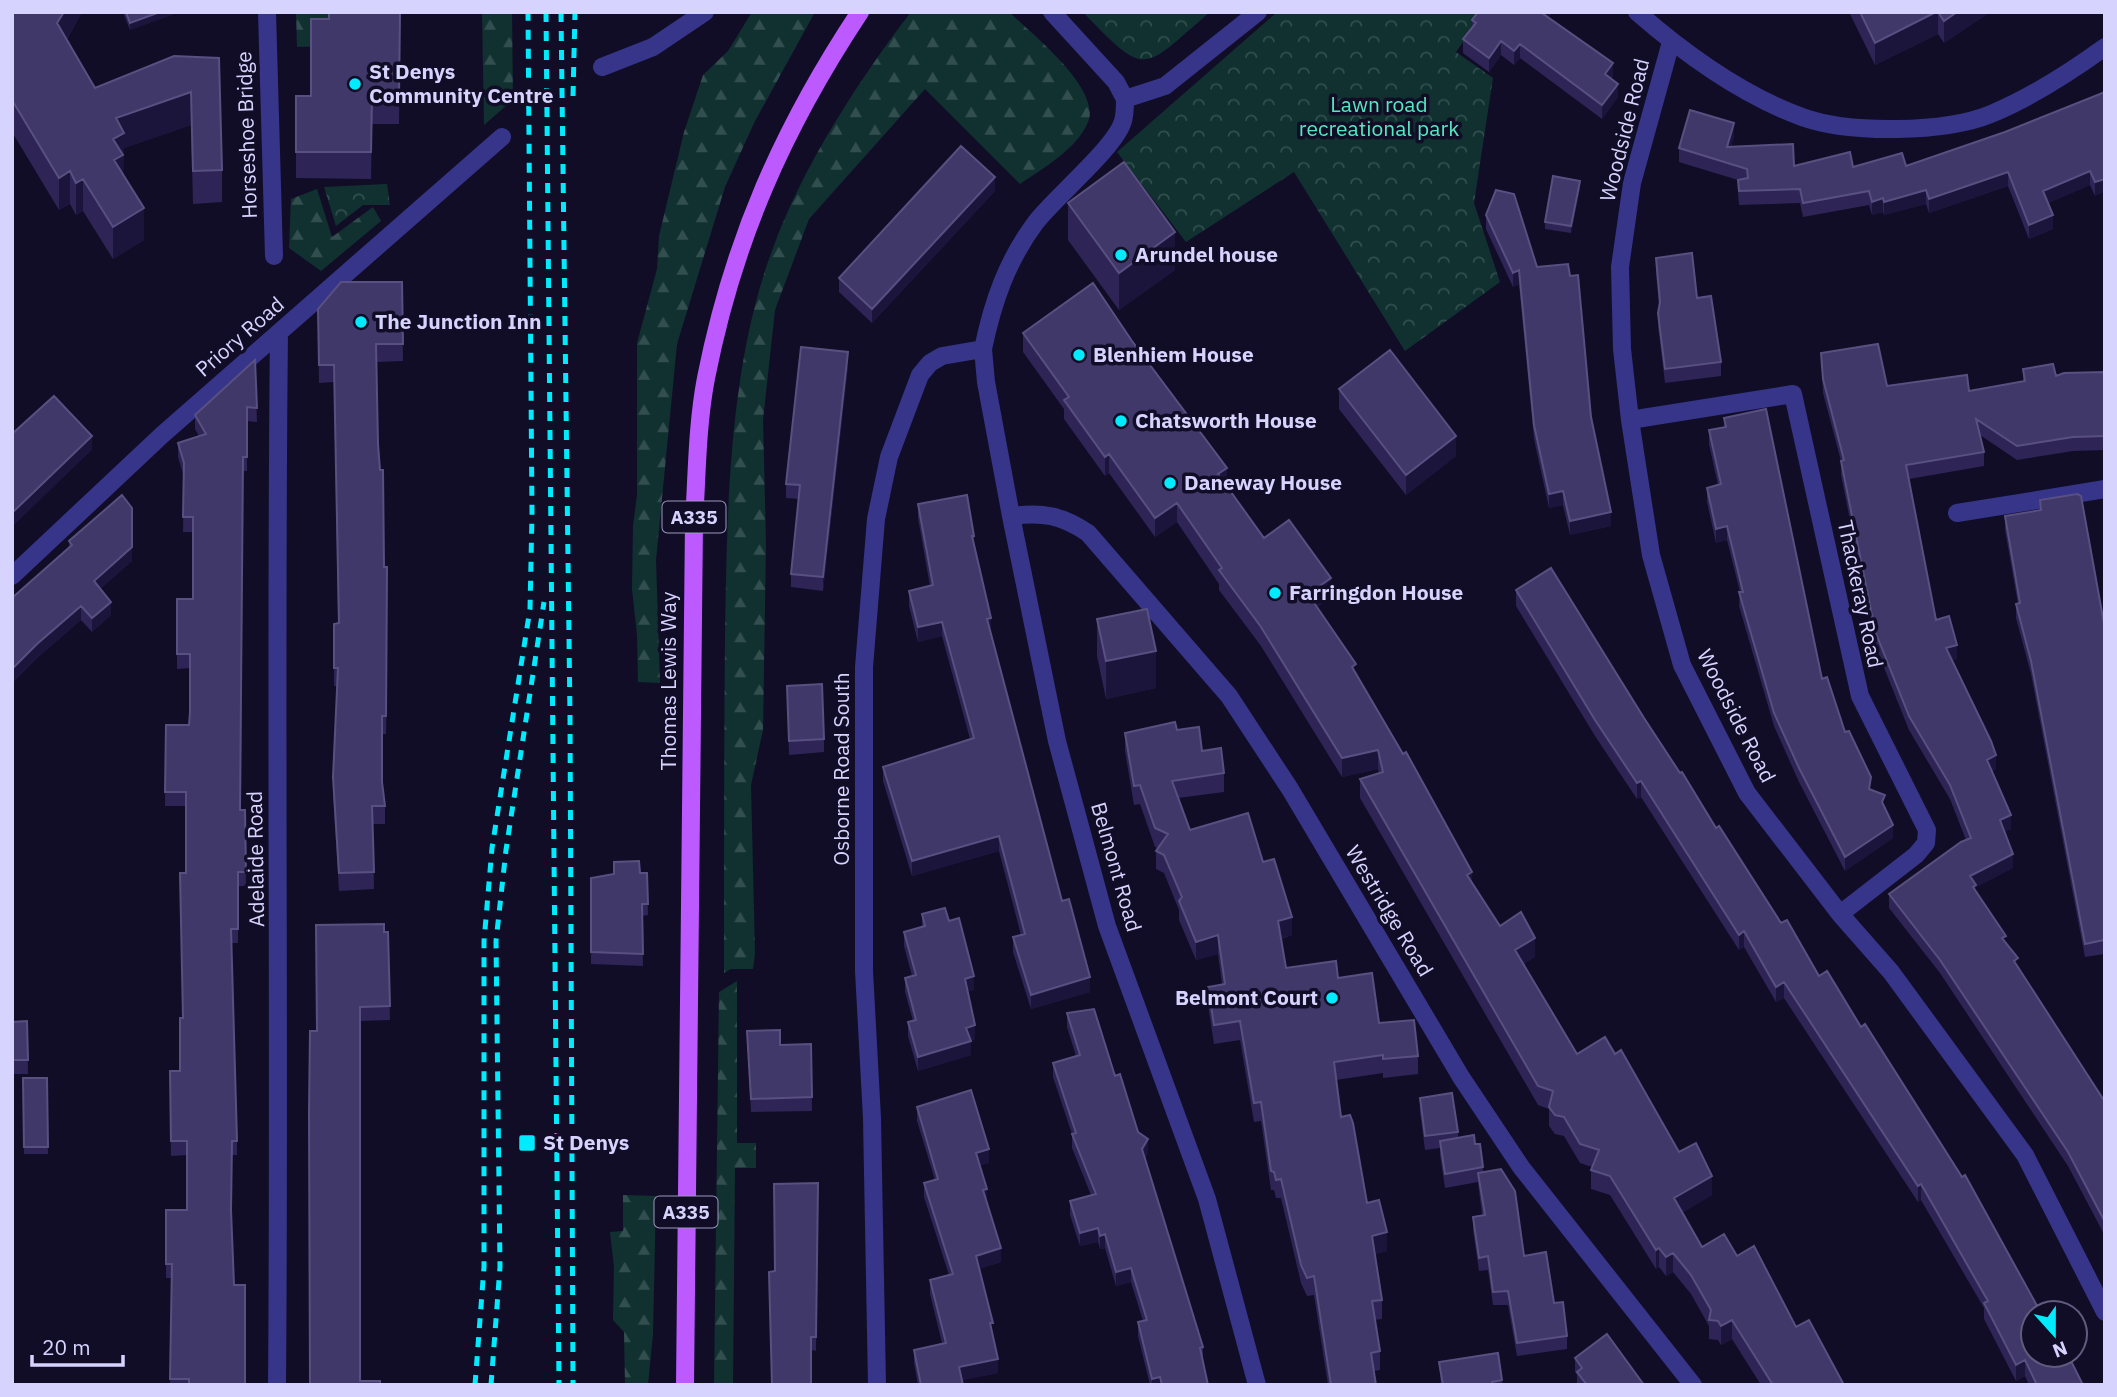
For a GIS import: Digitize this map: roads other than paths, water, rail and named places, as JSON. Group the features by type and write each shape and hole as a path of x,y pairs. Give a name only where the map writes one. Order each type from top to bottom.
{"main road":[{"name":"Thomas Lewis Way","path":"685,1385 693,534 706,380 723,309 755,202 782,142 860,12"}],"street":[{"name":"Horseshoe Bridge","path":"267,12 274,256"},
{"path":"602,67 653,47 705,12"},
{"path":"984,349 991,310 1005,271 1038,219 1108,145 1123,122 1125,99 1116,82 1052,12"},
{"path":"1125,99 1165,86 1258,12"},
{"path":"1637,12 1671,42 1747,91 1804,118 1858,127 1918,130 1989,115 2060,79 2105,47"},
{"name":"Woodside Road","path":"1671,42 1632,184 1620,267 1622,349 1651,555 1682,665 1747,793 1840,914 1891,972 2025,1155 2105,1311"},
{"name":"Priory Road","path":"12,576 162,435 502,137"},
{"name":"Adelaide Road","path":"277,1385 279,923 276,600 279,333"},
{"name":"Belmont Road","path":"984,349 986,382 1057,741 1107,926 1207,1199 1257,1385"},
{"name":"Osborne Road South","path":"877,1385 872,1118 864,971 864,667 876,519 889,457 920,375 930,363 942,356 984,349"},
{"name":"Thackeray Road","path":"1630,420 1793,394 1860,696 1927,830 1926,843 1916,855 1840,914"},
{"path":"1957,513 2105,489"},
{"name":"Westridge Road","path":"1011,516 1053,514 1088,533 1229,696 1290,789 1461,1077 1506,1144 1693,1385"}],"railway":[{"path":"475,1385 484,1267 484,941 492,848 530,609 532,514 528,12"},
{"path":"546,12 559,1385"},
{"path":"561,12 570,716 573,1385"},
{"path":"573,96 575,12"},
{"path":"491,1385 500,1267 496,941 506,850 544,602"}],"place":[{"name":"St Denys Community Centre","path":"355,84"},
{"name":"Arundel house","path":"1121,255"},
{"name":"The Junction Inn","path":"361,322"},
{"name":"Blenhiem House","path":"1079,355"},
{"name":"Chatsworth House","path":"1121,421"},
{"name":"Daneway House","path":"1170,483"},
{"name":"Farringdon House","path":"1275,593"},
{"name":"Belmont Court","path":"1332,998"},
{"name":"St Denys","path":"527,1143"}],"park label":[{"name":"Lawn road recreational park","path":"1379,117"}]}
